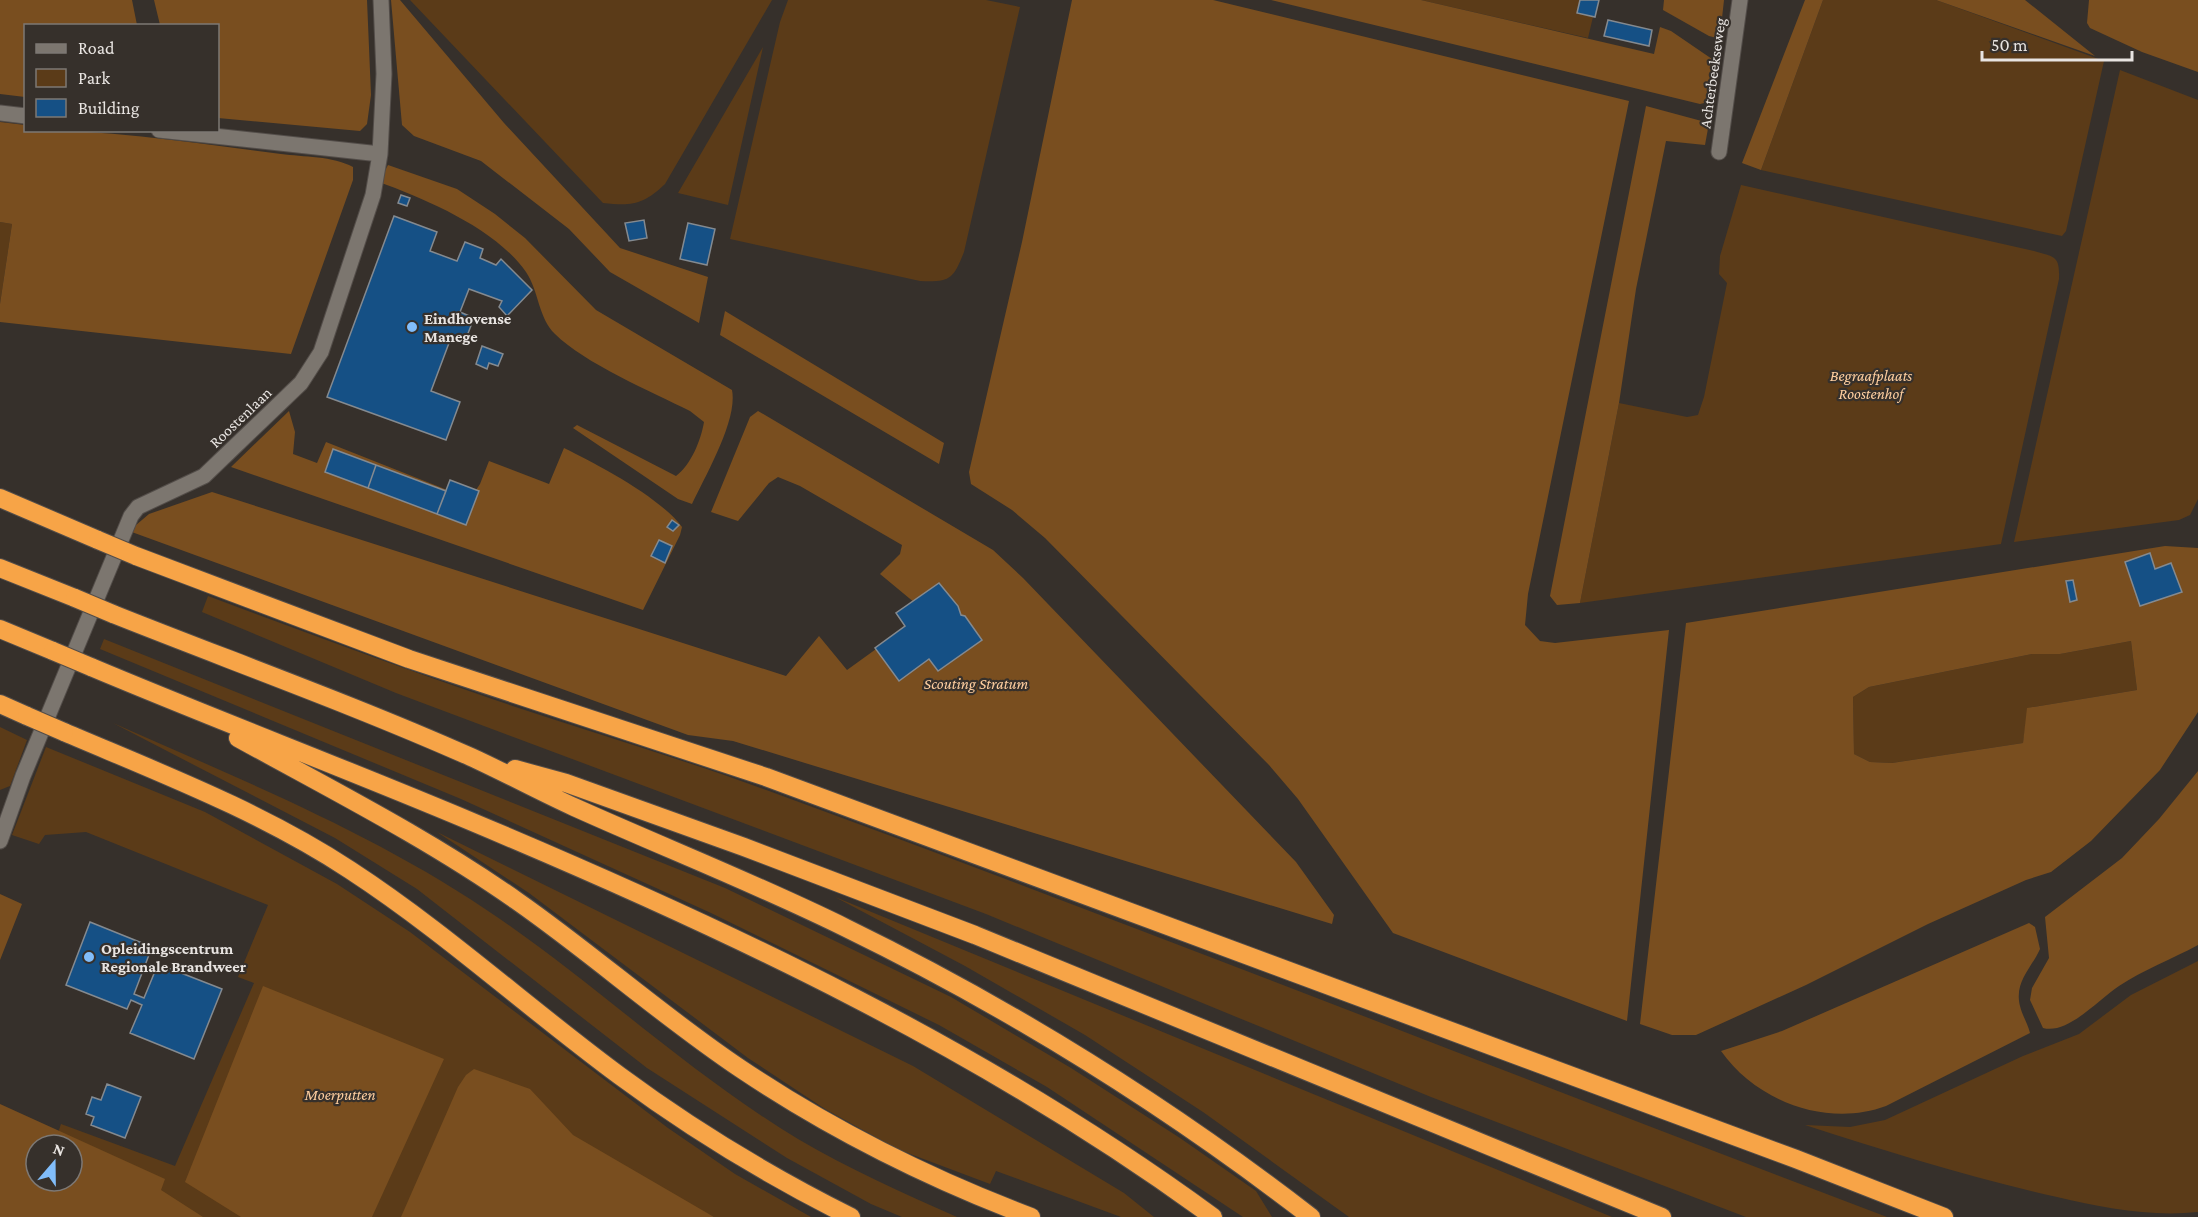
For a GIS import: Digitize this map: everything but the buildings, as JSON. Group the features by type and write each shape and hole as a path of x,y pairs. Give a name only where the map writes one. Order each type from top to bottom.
{"highway":[{"path":"0,498 136,556 408,659 777,781 1796,1159 1944,1217"},
{"path":"0,568 470,757 574,807 732,874 846,927 960,986 1082,1058 1190,1128 1311,1217"},
{"path":"0,629 580,867 823,980 929,1036 1003,1079 1161,1179 1213,1217"},
{"path":"177,703 476,874 585,951 739,1068 819,1119 970,1194 1031,1217"},
{"path":"0,704 211,796 349,869 428,925 621,1077 736,1155 851,1217"},
{"path":"470,757 577,787 744,847 975,935 1662,1217"}],"street":[{"name":"Roostenlaan","path":"0,841 12,806 131,516 138,507 204,476 301,383 321,352 373,195 380,154 384,74 381,0"},
{"name":"Achterbeekseweg","path":"1719,152 1740,0"},
{"path":"0,113 24,116"},
{"path":"177,132 380,154"}],"green space":[{"path":"0,0 132,0 137,24 24,24 24,97 0,94"},
{"path":"154,0 367,0 371,95 367,124 360,131 219,118 219,24 160,24"},
{"path":"391,0 400,0 504,123 620,248 708,277 699,323 610,272 569,229 481,161 414,136 402,125"},
{"path":"410,0 772,0 665,184 643,200 622,204 603,203"},
{"path":"788,0 986,0 1020,7 964,252 953,274 944,280 920,281 730,239 780,22"},
{"path":"1072,0 1213,0 1629,101 1528,594 1525,625 1540,641 1555,643 1669,630 1627,1021 1393,933 1298,799 1269,765 1045,538 1012,510 971,484 969,472 1022,242"},
{"path":"1271,0 1421,0 1654,54 1660,27 1671,31 1712,59 1711,91 1708,102 1700,104"},
{"path":"1421,0 1597,0 1588,38"},
{"path":"1664,0 1724,0 1720,36 1717,38 1709,36 1663,10"},
{"path":"1805,0 1823,0 1761,170 1742,163"},
{"path":"1823,0 1936,0 2104,61 2066,231 2062,236 1761,170"},
{"path":"1936,0 2025,0 2095,56"},
{"path":"2089,0 2198,0 2198,72 2142,52 2090,28 2087,23"},
{"path":"763,47 728,205 678,193"},
{"path":"2120,70 2198,100 2198,499 2190,515 2179,520 2014,542"},
{"path":"1646,106 1709,123 1705,145 1666,141 1636,289 1619,403 1580,603 1557,605 1550,596"},
{"path":"0,122 24,125 24,132 122,135 318,158 345,163 353,167 353,180 291,354 0,322 0,304 12,224 0,222"},
{"path":"388,165 457,189 495,214 525,238 596,310 732,390 733,402 725,432 692,504 678,499 573,428 577,425 676,476 695,452 704,422 690,411 600,366 568,345 549,328 530,279 513,257 497,242 460,218 379,182"},
{"name":"Begraafplaats Roostenhof","path":"1741,185 2034,251 2055,259 2059,279 2001,544 1580,603 1619,403 1687,417 1698,415 1704,397 1727,283 1719,274 1720,256"},
{"path":"0,222 12,224 0,304"},
{"path":"725,311 944,443 939,464 720,335"},
{"path":"289,411 295,432 293,454 317,463 326,442 470,499 480,484 489,461 549,484 564,448 644,493 682,527 680,535 643,610 231,467"},
{"name":"Scouting Stratum","path":"758,411 993,550 1023,578 1296,862 1334,915 1332,924 733,741 688,735 129,531 149,514 212,492 786,676 819,636 847,670 908,626 915,603 880,574 900,554 902,545 800,486 778,477 769,483 738,521 711,512 750,417"},
{"path":"2165,546 2198,548 2198,712 2160,770 2091,841 2051,872 2026,880 1928,924 1806,985 1696,1035 1672,1035 1640,1024 1686,623","holes":["2131,641 2137,690 2027,708 2023,743 1892,763 1870,762 1854,754 1853,697 1869,687 2032,654 2060,654"]},
{"path":"208,596 459,688 769,791 1887,1217 1746,1217 1431,1097 986,914 396,693 202,612"},
{"path":"104,639 725,888 951,997 1071,1068 1180,1138 1256,1191 1272,1217 1243,1217 1047,1087 939,1025 711,913 461,799 100,649"},
{"path":"2131,641 2137,690 2028,708 2023,743 1892,763 1870,762 1854,754 1853,697 1869,687 2032,654 2060,654"},
{"path":"113,723 311,812 360,836 455,889 537,946 684,1060 759,1114 837,1160 957,1217 902,1217 871,1204 787,1158 647,1068 417,889 335,838"},
{"path":"0,727 27,740 10,786 0,790"},
{"name":"Moerputten","path":"46,747 205,812 337,884 410,932 668,1128 735,1174 811,1217 714,1217 700,1210 709,1217 32,1217 59,1193 84,1193 84,1133 58,1133 61,1124 175,1166 254,983 238,977 268,905 86,832 45,835 39,844 12,835"},
{"path":"2198,771 2198,945 2128,980 2073,1021 2053,1029 2043,1028 2030,1000 2032,988 2049,958 2045,917 2122,858 2159,819"},
{"path":"437,832 913,1066 1124,1193 1154,1217 1121,1217 996,1171 990,1184 897,1149 825,1109 748,1058 529,893"},
{"path":"0,894 22,904 0,960"},
{"path":"835,897 1612,1217 1349,1217 1203,1112 1085,1035 965,966"},
{"path":"2029,923 2035,927 2040,949 2024,976 2019,990 2021,1009 2030,1033 1886,1106 1863,1112 1840,1114 1794,1106 1753,1084 1721,1051 1782,1031"},
{"path":"2198,961 2198,1212 2145,1212 2074,1201 1962,1173 1805,1125 1850,1127 1885,1120 2023,1056 2079,1034 2131,995"},
{"path":"263,986 444,1059 372,1217 241,1217 185,1182"},
{"path":"474,1069 530,1089 573,1135 714,1217 401,1217 458,1087 466,1075"},
{"path":"0,1104 64,1133 24,1133 24,1193 84,1193 84,1142 165,1179 161,1190 203,1217 0,1217"}],"place":[{"name":"Eindhovense Manege","path":"412,327"},
{"name":"Opleidingscentrum Regionale Brandweer","path":"89,957"}]}
